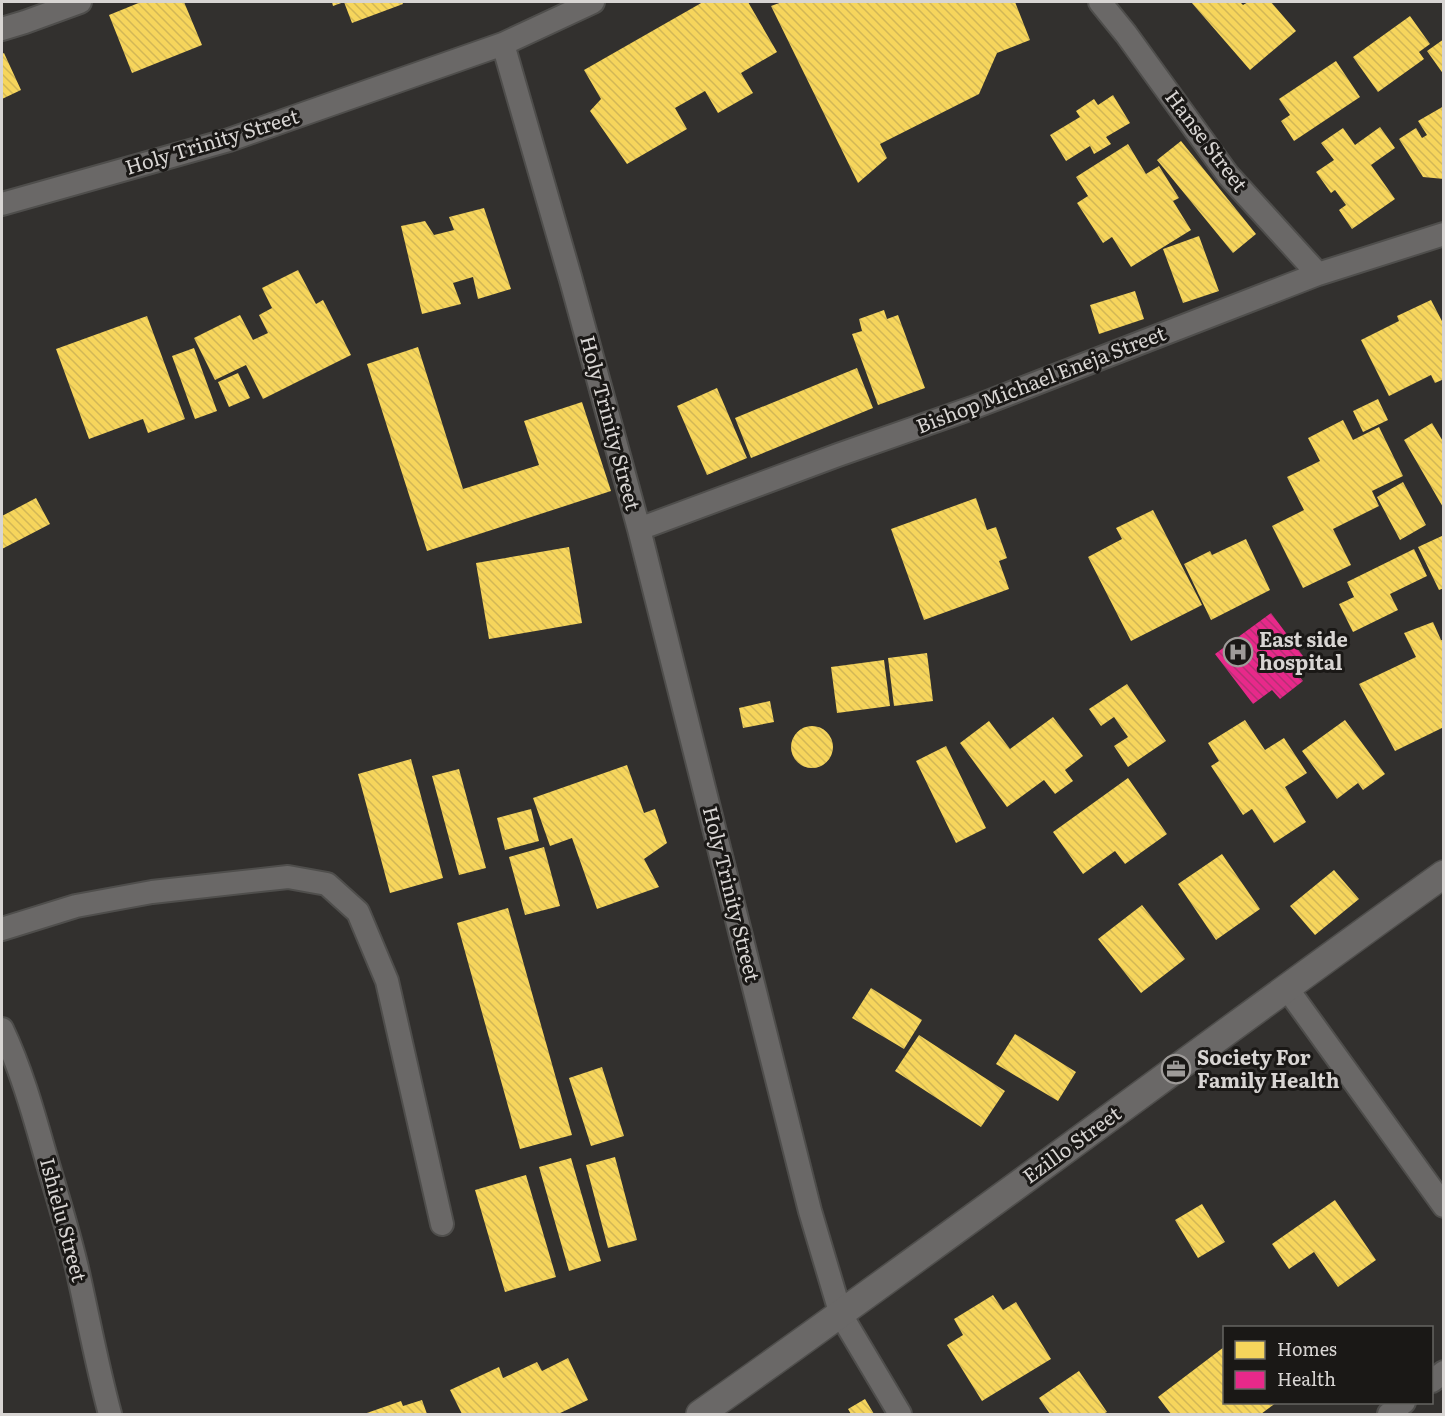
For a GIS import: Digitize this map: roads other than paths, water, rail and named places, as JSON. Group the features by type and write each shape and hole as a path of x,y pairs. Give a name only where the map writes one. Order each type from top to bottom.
{"street":[{"path":"2,28 26,22 80,2"},
{"path":"503,44 593,2"},
{"name":"Hanse Street","path":"1100,2 1126,34 1228,175 1318,274"},
{"name":"Holy Trinity Street","path":"2,204 229,140 503,44 639,529 807,1199 841,1315 900,1414"},
{"name":"Bishop Michael Eneja Street","path":"639,529 972,408 1318,274 1443,234"},
{"name":"Ezillo Street","path":"700,1414 841,1315 1443,874"},
{"path":"2,929 76,906 152,892 288,877 327,884 358,912 387,981 441,1224"},
{"path":"1286,987 1443,1206"},
{"name":"Ishielu Street","path":"2,1029 29,1098 51,1175 76,1266 110,1414"},
{"path":"1389,1414 1402,1404"}],"place":[{"name":"East side hospital","path":"1238,652"},
{"name":"Society For Family Health","path":"1176,1069"}]}
